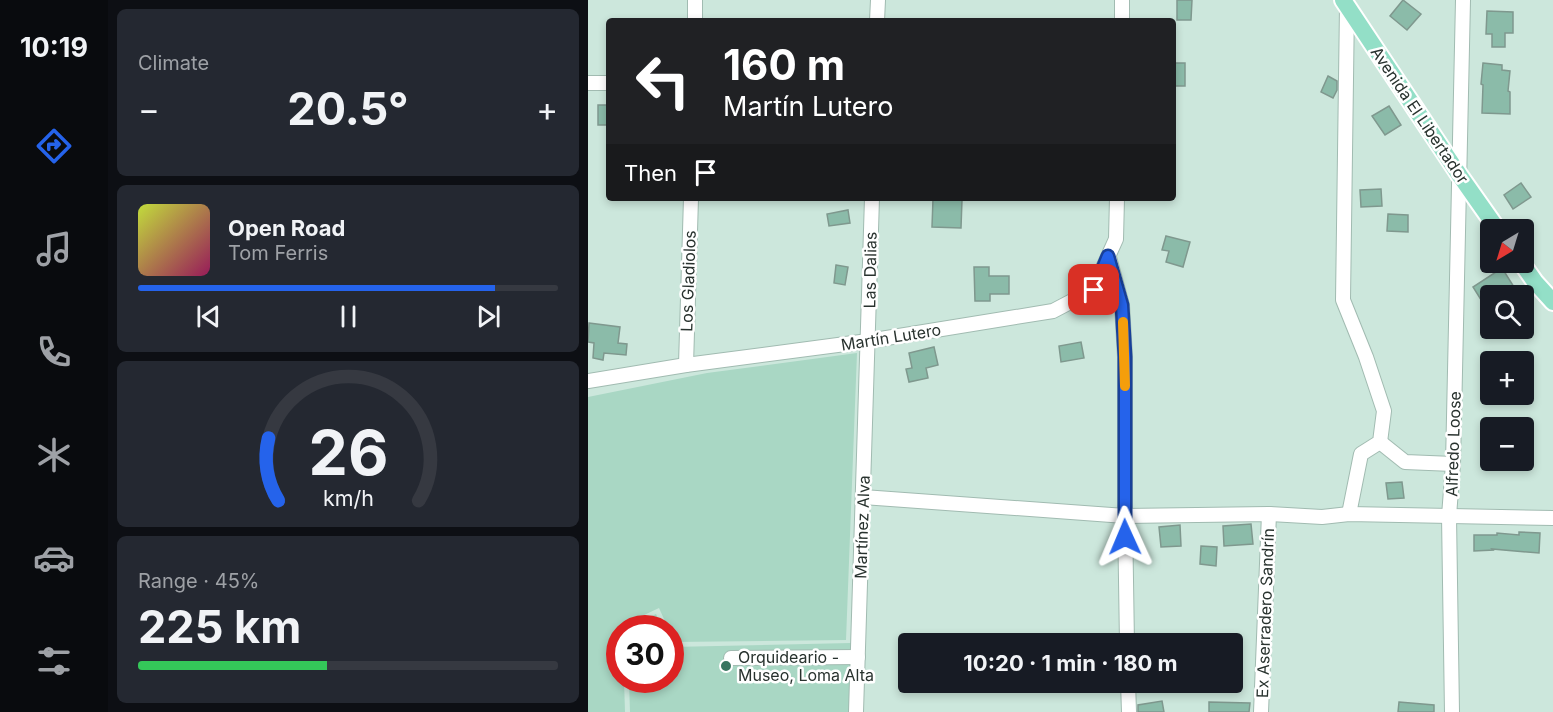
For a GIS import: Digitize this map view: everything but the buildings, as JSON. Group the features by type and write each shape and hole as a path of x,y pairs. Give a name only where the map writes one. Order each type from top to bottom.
{"main road":[{"name":"Avenida El Libertador","path":"1345,3 1490,219"},
{"path":"1528,273 1553,302"}],"street":[{"path":"695,0 695,18"},
{"path":"877,18 878,0"},
{"path":"1122,0 1122,18"},
{"name":"Alfredo Loose","path":"1452,712 1449,516 1453,464 1463,0"},
{"path":"1345,3 1343,300 1366,357 1384,411 1380,442"},
{"path":"588,83 606,83"},
{"name":"Los Gladiolos","path":"686,365 691,201"},
{"name":"Las Dalias","path":"868,341 872,201"},
{"name":"Martín Lutero","path":"588,381 686,365 868,341 1053,311 1094,290 1116,239 1117,201"},
{"path":"1108,256 1123,315 1127,633"},
{"name":"Martínez Alva","path":"856,712 868,341"},
{"path":"1380,442 1405,462 1453,464"},
{"path":"1349,514 1361,454 1380,442"},
{"path":"863,497 1125,516 1269,514 1322,517 1349,514 1553,518"},
{"name":"Ex Aserradero Sandrín","path":"1261,712 1269,514"},
{"path":"731,658 858,657"},
{"path":"1128,693 1129,712"}],"green space":[{"path":"857,353 846,640 684,642 684,615 662,615 659,608 644,615 606,615 606,693 624,693 625,712 588,712 588,397 707,373"},
{"path":"851,643 850,712 630,712 629,693 684,693 684,647"}],"slow traffic":[{"path":"1123,322 1125,386"}],"place":[{"name":"Orquideario - Museo, Loma Alta","path":"726,666"}],"route":[{"path":"1094,290 1108,256 1122,305 1125,357 1125,537"}]}
